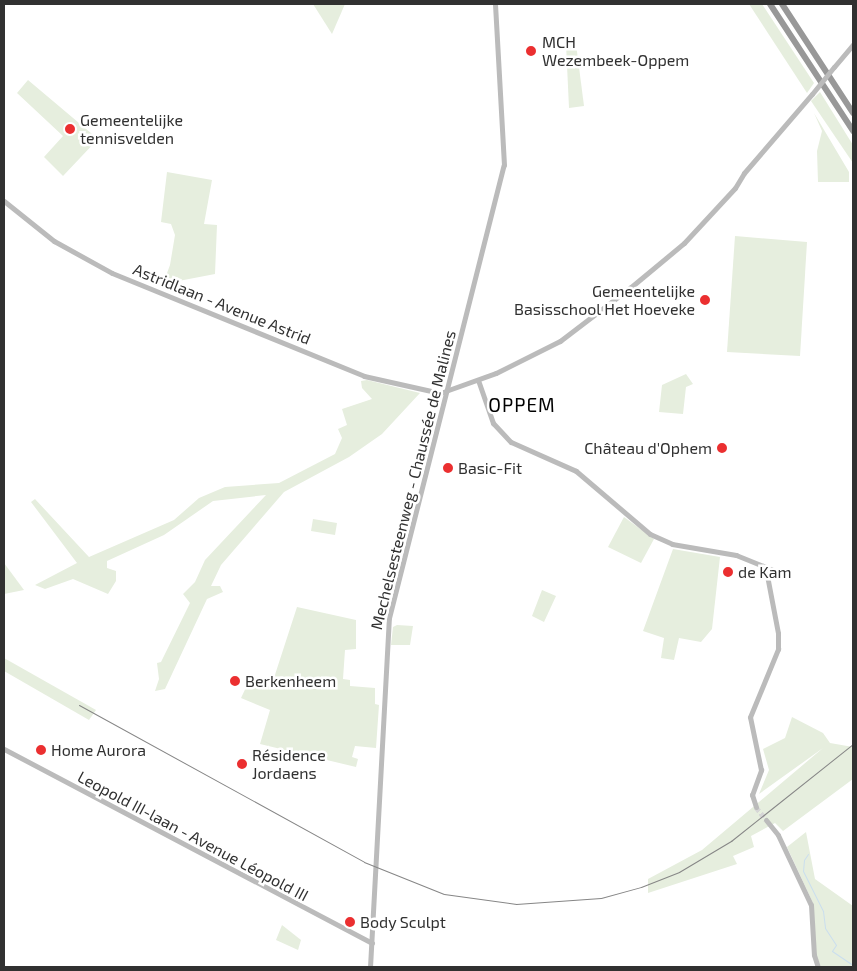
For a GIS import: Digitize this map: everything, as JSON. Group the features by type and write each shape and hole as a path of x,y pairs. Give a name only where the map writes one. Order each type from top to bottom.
{"highway":[{"path":"770,4 853,131"},
{"path":"782,4 853,113"}],"street":[{"name":"Mechelsesteenweg - Chaussée de Malines","path":"370,967 387,630 504,165 495,4"},
{"name":"Astridlaan - Avenue Astrid","path":"4,201 54,241 136,283 364,376 413,389 440,393 478,380 519,362 581,328 684,243 735,188 744,173 853,44"},
{"path":"478,380 494,423 506,438 516,446 550,457 576,471 645,531 672,544 736,555 766,570 764,574 768,578 778,633 778,649 750,717 761,770 752,794 756,807"},
{"name":"Leopold III-laan - Avenue Léopold III","path":"4,749 372,943"},
{"path":"766,820 778,836 811,905 814,955 818,967"}],"green space":[{"path":"313,4 345,4 332,34"},
{"path":"749,4 762,4 814,83 807,93"},
{"path":"566,44 576,44 584,106 569,108"},
{"name":"Gemeentelijke tennisvelden","path":"28,80 98,139 63,176 44,157 63,136 17,93"},
{"path":"820,92 853,145 853,163 811,101"},
{"path":"814,113 849,172 849,182 818,182 817,151 822,131"},
{"path":"167,172 212,180 204,224 217,225 215,274 163,284 170,265 175,235 171,224 161,222"},
{"path":"735,236 807,242 800,356 727,352"},
{"path":"686,374 693,384 686,387 683,414 659,412 662,385"},
{"path":"367,380 420,393 382,434 349,457 284,492 221,565 211,586 220,586 223,592 207,599 165,689 155,691 159,679 157,663 161,662 190,603 183,594 195,582 205,560 266,495 213,501 164,535 107,561 107,568 116,571 116,581 108,594 73,579 45,589 35,585 77,563 31,502 35,499 89,557 174,520 199,498 225,487 279,483 335,454 342,438 338,429 347,425 342,409 372,399 362,388 361,381"},
{"path":"624,517 654,539 641,563 608,547"},
{"path":"313,519 337,523 335,535 311,531"},
{"path":"673,549 720,557 712,629 701,642 679,638 674,660 661,658 664,638 643,631"},
{"path":"4,563 24,590 4,594"},
{"path":"542,590 556,596 544,622 532,616"},
{"path":"297,607 356,620 356,649 345,650 343,679 350,680 350,686 375,688 375,704 379,705 376,748 355,746 352,757 358,759 356,767 260,744 270,710 241,698 250,679 271,687"},
{"path":"397,625 413,626 410,645 391,645 393,627"},
{"path":"4,658 96,710 89,720 4,671"},
{"path":"792,717 823,733 830,743 853,747 853,779 783,831 775,823 751,836 754,847 733,856 737,864 648,893 648,879 702,850 823,748 759,794 769,770 763,749 785,738"},
{"path":"806,832 815,879 853,906 853,967 821,967 816,955 813,903 787,847"},
{"path":"282,925 301,940 298,950 276,940"}],"waterway":[{"path":"808,854 804,860 803,871 823,911 825,928 836,945 832,951 853,965"}],"tunnel":[{"path":"756,807 766,820"}],"tram line":[{"path":"79,705 364,862 444,894 516,904 601,898 641,887 679,872 731,841 853,744"}],"place":[{"name":"MCH Wezembeek-Oppem","path":"531,51"},
{"name":"Gemeentelijke tennisvelden","path":"70,129"},
{"name":"Gemeentelijke Basisschool Het Hoeveke","path":"705,300"},
{"name":"Château d'Ophem","path":"722,448"},
{"name":"Basic-Fit","path":"448,468"},
{"name":"de Kam","path":"728,572"},
{"name":"Berkenheem","path":"235,681"},
{"name":"Home Aurora","path":"41,750"},
{"name":"Résidence Jordaens","path":"242,764"},
{"name":"Body Sculpt","path":"350,922"}],"district":[{"name":"OPPEM","path":"522,405"}]}
